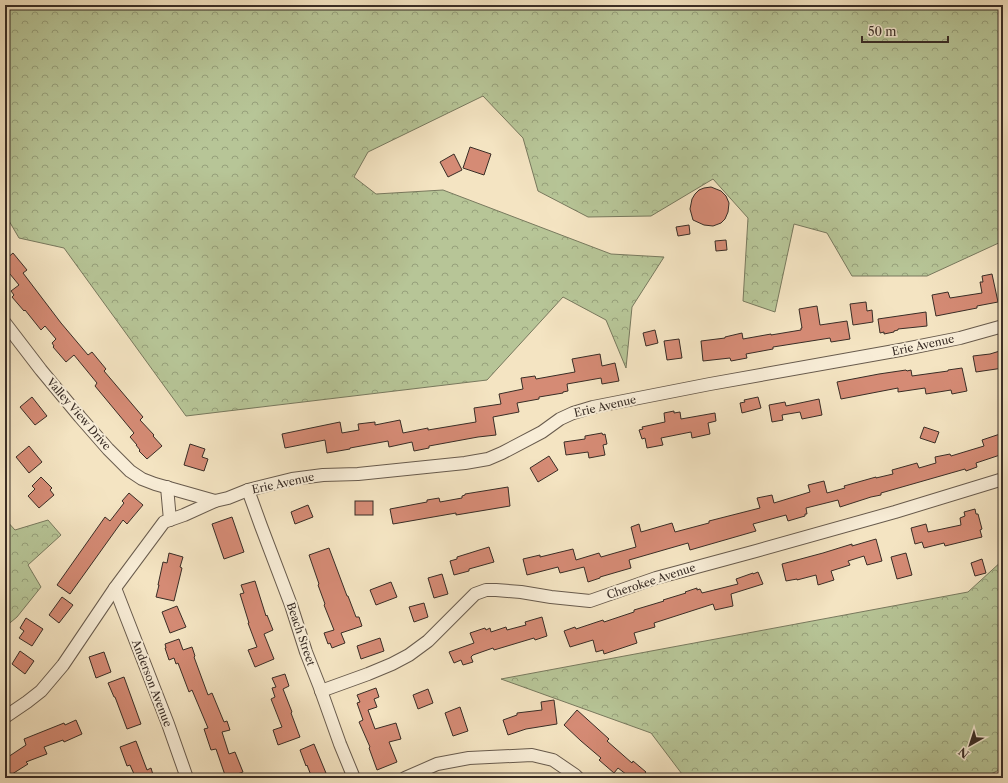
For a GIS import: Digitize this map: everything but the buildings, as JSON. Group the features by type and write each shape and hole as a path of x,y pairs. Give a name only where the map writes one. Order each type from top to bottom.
{"street":[{"name":"Valley View Drive","path":"5,323 41,370 108,449 130,471 142,479 167,487"},
{"name":"Erie Avenue","path":"5,716 41,691 63,665 115,588 164,522 215,501 228,498 248,490 292,479 465,463 488,458 502,453 542,432 560,419 573,413 710,384 960,338 1003,326"},
{"name":"Cherokee Avenue","path":"320,691 368,674 409,655 428,641 475,594 486,590 521,592 551,598 590,601 656,578 888,514 1003,479"},
{"path":"170,520 167,487 215,501"},
{"name":"Beach Street","path":"248,490 291,605 320,691 354,778"},
{"name":"Anderson Avenue","path":"115,588 168,724 187,778"},
{"path":"405,778 437,764 469,758 532,755 553,760 578,778"}],"green space":[{"path":"5,5 1003,5 1003,241 927,276 852,276 827,233 794,224 775,312 743,301 748,218 713,179 651,216 588,217 538,191 523,138 483,96 368,152 354,177 376,194 443,190 611,254 664,257 632,307 626,368 606,320 563,297 487,380 186,416 64,248 19,238 5,214"},
{"path":"5,519 15,530 48,520 61,535 28,565 41,587 17,617 5,627"},
{"path":"1003,560 1003,768 983,778 685,778 651,733 501,679 968,592"}]}
